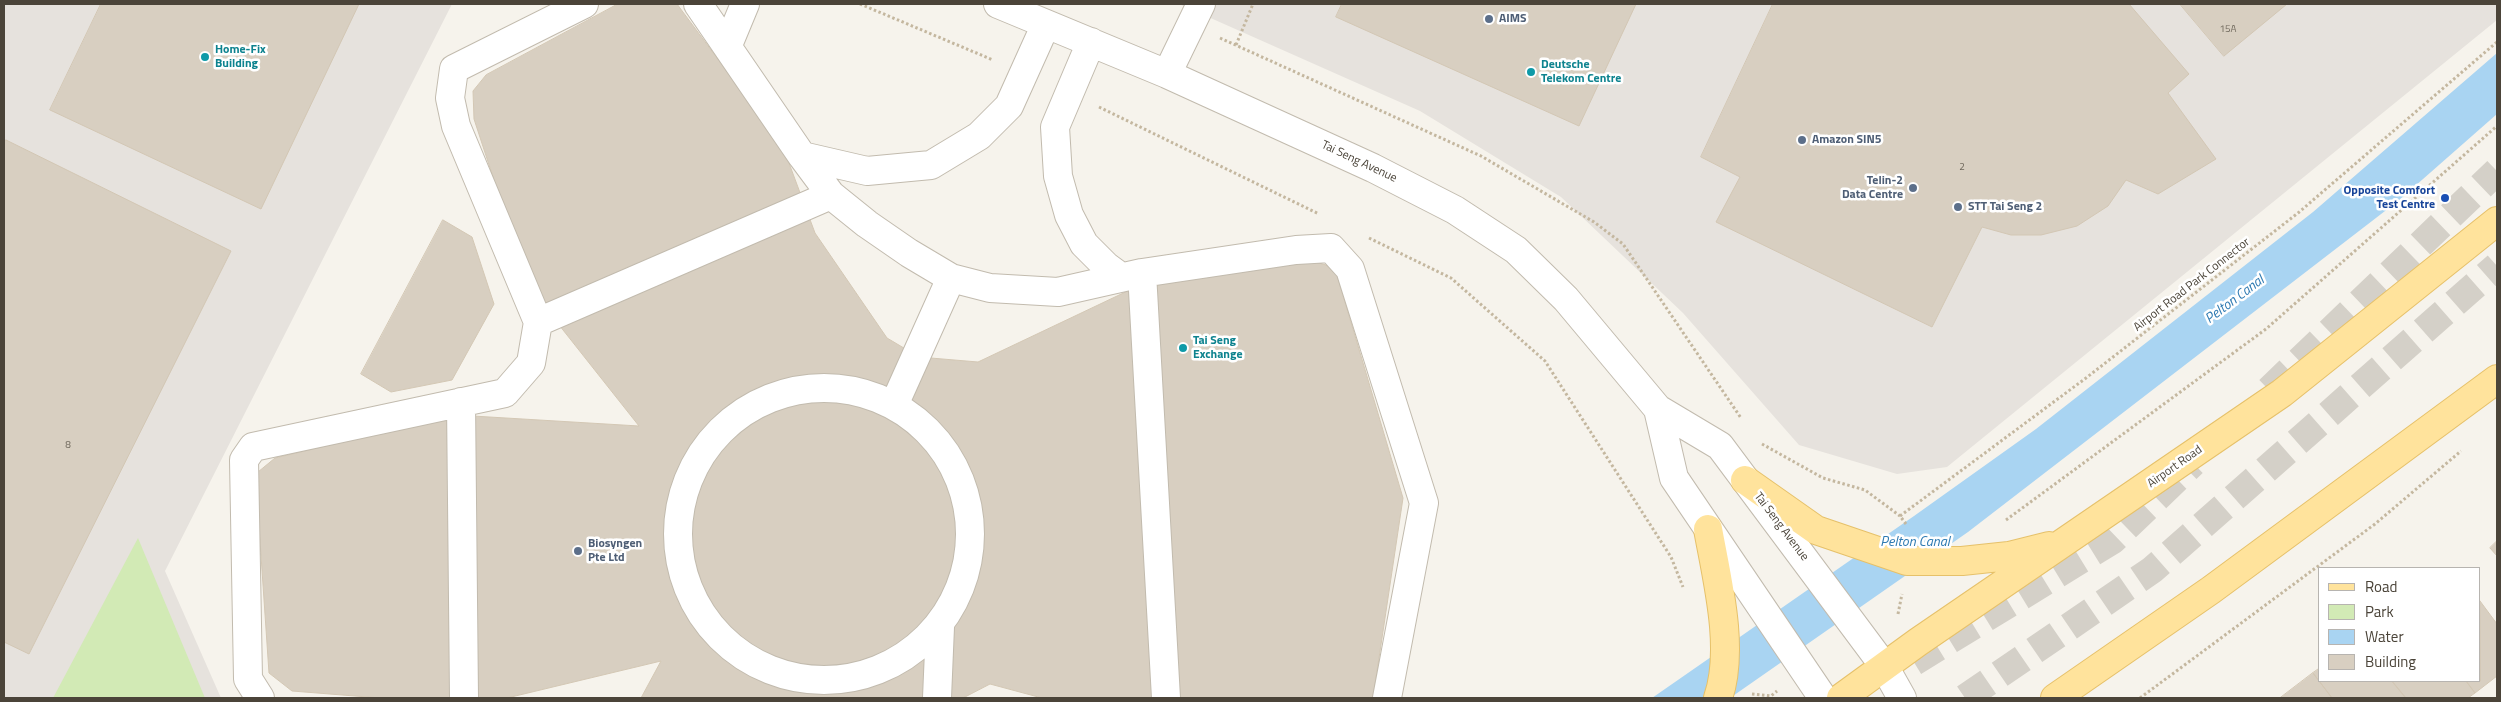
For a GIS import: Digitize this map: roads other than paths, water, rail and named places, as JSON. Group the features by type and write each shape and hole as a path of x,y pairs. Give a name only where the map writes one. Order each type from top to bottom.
{"main road":[{"name":"Airport Road","path":"1841,698 1884,666 2282,393 2497,221"},
{"path":"2055,698 2234,572 2497,379"},
{"path":"1745,480 1816,530 1907,562 1962,562 2009,556 2067,542"},
{"path":"1708,529 1723,627 1725,657 1718,698"}],"street":[{"path":"260,698 248,679 244,460 253,446 505,393 531,364 538,322 456,126 450,98 454,69 584,4"},
{"path":"728,45 746,4"},
{"name":"Tai Seng Avenue","path":"998,4 1167,74 1373,168 1455,210 1516,250 1566,299 1658,409 1720,446 1884,666 1902,698"},
{"path":"1167,74 1201,4"},
{"path":"704,7 802,156 831,195 909,253 951,278 990,288 1058,292 1131,275 1296,250 1330,248 1350,269 1424,503 1387,698"},
{"path":"802,156 867,170 931,165 978,136 1009,106 1046,24"},
{"path":"1091,42 1055,127 1058,176 1069,216 1084,244 1106,266 1131,275"},
{"path":"538,322 831,195"},
{"path":"1131,275 1166,698"},
{"path":"894,405 951,278"},
{"path":"937,698 940,627 965,576 971,542 968,506 958,473 939,443 914,418 894,405 868,395 840,391 794,391 751,407 715,435 690,473 678,516 679,562 694,604 722,641 760,666 803,680 849,678 892,664 940,627"},
{"path":"461,402 464,698"},
{"name":"Tai Seng Avenue","path":"1658,409 1674,478 1823,698"}],"water":[{"name":"Pelton Canal","path":"2497,53 2497,114 2398,201 1968,532 1730,698 1652,698 2036,429 2313,212"}],"tunnel":[{"path":"2269,390 2497,171"},
{"path":"1965,698 2152,570 2497,266"},
{"path":"1878,684 2113,540 2193,463"}],"place":[{"name":"AIMS","path":"1489,19"},
{"name":"Home-Fix Building","path":"205,57"},
{"name":"Deutsche Telekom Centre","path":"1531,72"},
{"name":"Amazon SIN5","path":"1802,140"},
{"name":"Telin-2 Data Centre","path":"1913,188"},
{"name":"Opposite Comfort Test Centre","path":"2445,198"},
{"name":"STT Tai Seng 2","path":"1958,207"},
{"name":"Tai Seng Exchange","path":"1183,348"},
{"name":"Biosyngen Pte Ltd","path":"578,551"}]}
